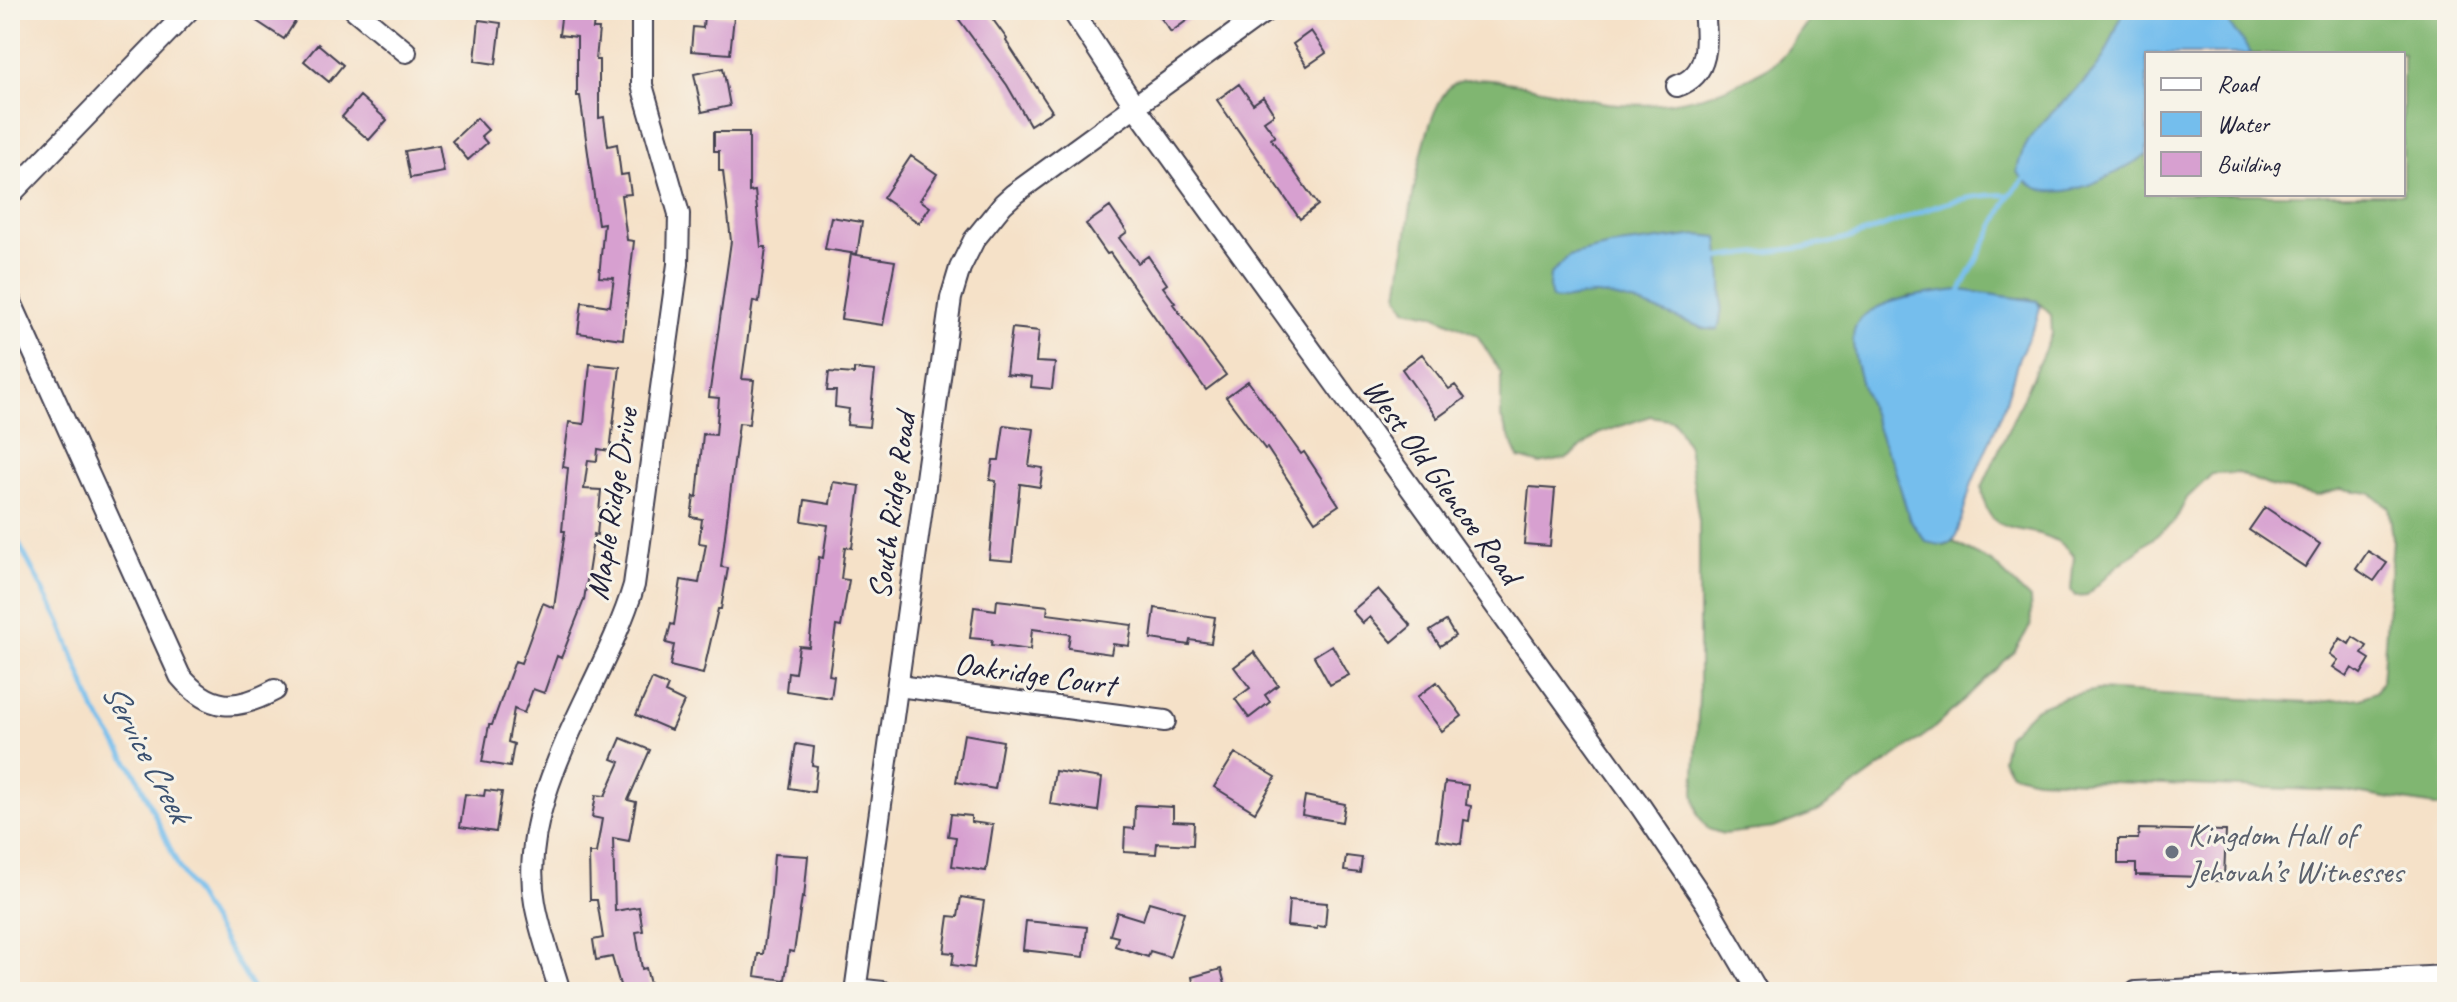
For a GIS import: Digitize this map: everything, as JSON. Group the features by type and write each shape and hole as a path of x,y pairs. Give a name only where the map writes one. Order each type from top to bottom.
{"street":[{"path":"10,195 189,10"},
{"path":"355,10 406,52"},
{"name":"Maple Ridge Drive","path":"560,992 534,902 534,844 548,788 570,731 623,623 634,585 678,264 679,214 642,85 642,10"},
{"name":"West Old Glencoe Road","path":"1072,10 1134,105 1641,807 1706,903 1758,992"},
{"name":"South Ridge Road","path":"855,990 951,298 960,268 974,240 1003,204 1267,10"},
{"path":"1677,86 1692,80 1704,64 1704,10"},
{"path":"10,300 180,676 195,694 215,704 237,705 254,701 275,690"},
{"name":"Oakridge Court","path":"898,686 1165,721"},
{"path":"2136,992 2447,976"},
{"path":"855,990 883,992"}],"green space":[{"path":"1816,10 2447,10 2447,808 2343,791 2036,779 2011,773 2002,759 2007,736 2036,708 2064,697 2098,690 2308,703 2360,698 2376,692 2382,681 2393,539 2389,507 2370,493 2342,489 2316,496 2270,486 2238,473 2212,474 2187,498 2175,521 2115,568 2087,595 2075,596 2071,590 2074,556 2055,540 1998,523 1990,516 1982,487 2052,334 2051,315 2037,301 2023,298 1910,296 1870,312 1855,356 1886,451 1944,546 1953,542 1993,563 2030,599 2031,625 2014,652 1932,730 1819,811 1774,828 1723,834 1708,829 1698,815 1694,793 1699,697 1699,521 1688,446 1673,420 1650,416 1598,434 1568,458 1540,464 1519,458 1501,418 1501,373 1477,335 1432,314 1406,309 1398,295 1422,151 1440,100 1452,85 1464,80 1503,81 1607,103 1645,105 1683,101 1720,91 1773,65"}],"water":[{"path":"2124,10 2218,10 2250,52 2145,52 2145,156 2081,188 2047,191 2031,185 2017,172 2027,143 2047,117 2083,83 2107,49"},
{"path":"1698,235 1718,237 1722,295 1718,330 1706,329 1610,297 1591,295 1552,299 1550,275 1569,256 1610,246"},
{"path":"1961,290 2037,301 2040,307 2019,357 2005,405 1972,483 1957,534 1948,544 1940,545 1926,542 1909,518 1893,463 1857,369 1853,336 1856,325 1864,316 1889,303"}],"building":[{"path":"262,10 288,10 298,17 284,39 255,20"},
{"path":"562,10 595,10 593,29 599,29 596,60 599,60 599,118 604,117 608,146 617,144 621,175 628,174 631,194 621,195 627,240 634,241 623,339 578,333 582,302 610,306 614,278 599,277 604,223 598,224 580,96 577,96 577,37 559,35"},
{"path":"952,10 986,10 1052,111 1030,125 1007,85"},
{"path":"1155,10 1201,10 1171,32"},
{"path":"704,14 734,17 730,54 691,51 693,27 703,28"},
{"path":"479,20 501,23 496,64 475,61"},
{"path":"1311,31 1326,53 1307,66 1293,44"},
{"path":"318,44 343,65 329,82 304,61"},
{"path":"723,68 730,106 702,112 694,74"},
{"path":"1239,84 1253,104 1263,97 1274,114 1264,121 1275,136 1271,139 1318,205 1300,219 1217,100"},
{"path":"360,96 387,120 369,140 342,117"},
{"path":"477,118 488,130 481,136 487,143 468,160 452,141"},
{"path":"714,132 749,132 749,192 755,191 761,247 766,247 759,302 753,301 742,379 754,380 749,424 739,423 721,567 728,568 721,609 718,609 703,674 670,666 674,645 666,643 671,624 674,625 681,580 699,583 706,544 699,543 702,519 691,517 694,496 697,497 703,434 716,435 719,398 709,397 731,241 723,171 719,171 719,151 714,151"},
{"path":"439,145 444,172 410,178 405,151"},
{"path":"911,156 937,174 920,200 930,207 919,223 883,198"},
{"path":"1110,207 1127,232 1119,238 1138,263 1148,256 1167,284 1163,287 1173,304 1226,375 1206,390 1110,253 1107,254 1086,224"},
{"path":"831,217 862,222 857,254 825,249"},
{"path":"851,254 895,261 883,325 841,319"},
{"path":"1012,328 1039,331 1036,362 1055,363 1052,389 1031,387 1032,377 1006,374"},
{"path":"1422,354 1449,389 1455,385 1465,398 1437,418 1402,369"},
{"path":"590,364 620,367 610,451 598,449 597,461 588,460 584,489 601,490 597,535 594,534 584,600 561,658 557,656 544,693 533,689 524,713 514,709 508,742 514,744 510,767 482,762 489,725 492,725 515,661 521,663 543,603 554,608 565,531 562,531 568,468 563,467 569,422 584,424"},
{"path":"854,369 875,371 869,427 847,425 849,409 835,407 836,391 827,391 829,372 854,374"},
{"path":"1248,381 1301,454 1304,452 1339,505 1315,521 1267,448 1226,397"},
{"path":"1004,425 1034,429 1029,466 1043,468 1040,487 1020,484 1012,561 989,559 996,481 990,480 993,460 999,460"},
{"path":"833,482 860,486 852,548 845,547 841,579 849,580 841,627 836,626 829,675 834,676 831,698 786,691 788,672 795,673 799,646 809,647 819,557 823,558 828,525 802,521 805,500 830,504"},
{"path":"1529,487 1555,489 1550,546 1524,544"},
{"path":"2265,507 2320,544 2305,567 2249,530"},
{"path":"2368,551 2387,563 2374,581 2356,569"},
{"path":"1378,589 1411,626 1392,642 1370,617 1363,623 1352,611"},
{"path":"997,600 1048,606 1047,614 1132,625 1129,646 1113,644 1111,654 1068,648 1070,634 1032,629 1030,650 991,645 992,640 970,638 974,607 996,610"},
{"path":"1155,608 1215,617 1211,643 1190,640 1189,645 1151,639"},
{"path":"1446,621 1455,636 1440,646 1430,631"},
{"path":"2353,637 2367,646 2362,654 2370,659 2361,674 2352,668 2347,676 2333,667 2338,660 2330,654 2340,638 2349,644"},
{"path":"1332,645 1349,675 1330,685 1314,656"},
{"path":"1254,652 1278,685 1265,695 1270,702 1249,718 1235,699 1250,688 1234,667"},
{"path":"652,679 668,686 665,693 684,702 671,730 636,715"},
{"path":"1437,682 1462,716 1442,731 1417,697"},
{"path":"964,734 1003,741 995,789 956,782"},
{"path":"621,738 650,750 628,800 636,802 629,841 613,838 615,911 639,907 643,931 636,932 642,969 646,968 652,992 622,992 612,957 596,960 593,940 603,938 597,900 590,900 589,853 596,853 602,819 592,817 596,795 605,796 620,762 612,759"},
{"path":"796,744 814,747 812,765 817,766 814,792 789,788"},
{"path":"1235,753 1276,777 1255,812 1214,787"},
{"path":"1055,771 1102,778 1098,811 1050,804"},
{"path":"1445,782 1468,785 1466,805 1471,806 1469,821 1464,820 1461,844 1437,840"},
{"path":"485,790 502,792 496,832 460,827 465,794 484,796"},
{"path":"1305,796 1345,804 1342,822 1302,815"},
{"path":"1135,805 1173,807 1173,821 1194,822 1193,845 1157,843 1156,854 1124,852 1125,828 1134,829"},
{"path":"951,814 971,816 971,822 993,825 986,871 952,866 956,837 948,836"},
{"name":"Kingdom Hall of Jehovah’s Witnesses","path":"2139,829 2226,831 2224,876 2219,876 2219,881 2202,880 2202,877 2136,875 2136,864 2118,864 2118,839 2138,839"},
{"path":"774,854 808,856 794,952 789,951 785,980 755,976 758,954 763,954"},
{"path":"1346,856 1362,858 1360,873 1344,871"},
{"path":"961,897 984,901 974,968 952,965 954,953 944,952 949,916 958,917"},
{"path":"1289,900 1327,903 1325,927 1287,926"},
{"path":"1149,902 1184,912 1170,957 1150,951 1148,957 1115,946 1118,937 1110,935 1117,912 1143,920"},
{"path":"1026,921 1087,927 1084,957 1023,950"},
{"path":"1221,969 1227,992 1195,992 1192,977"}],"waterway":[{"path":"1960,297 2010,195 2026,177"},
{"path":"1717,258 1839,241 1965,198 2010,195"},
{"name":"Service Creek","path":"10,527 60,622 95,711 137,776 179,868 255,992"}],"place":[{"name":"Kingdom Hall of Jehovah’s Witnesses","path":"2172,852"}]}
